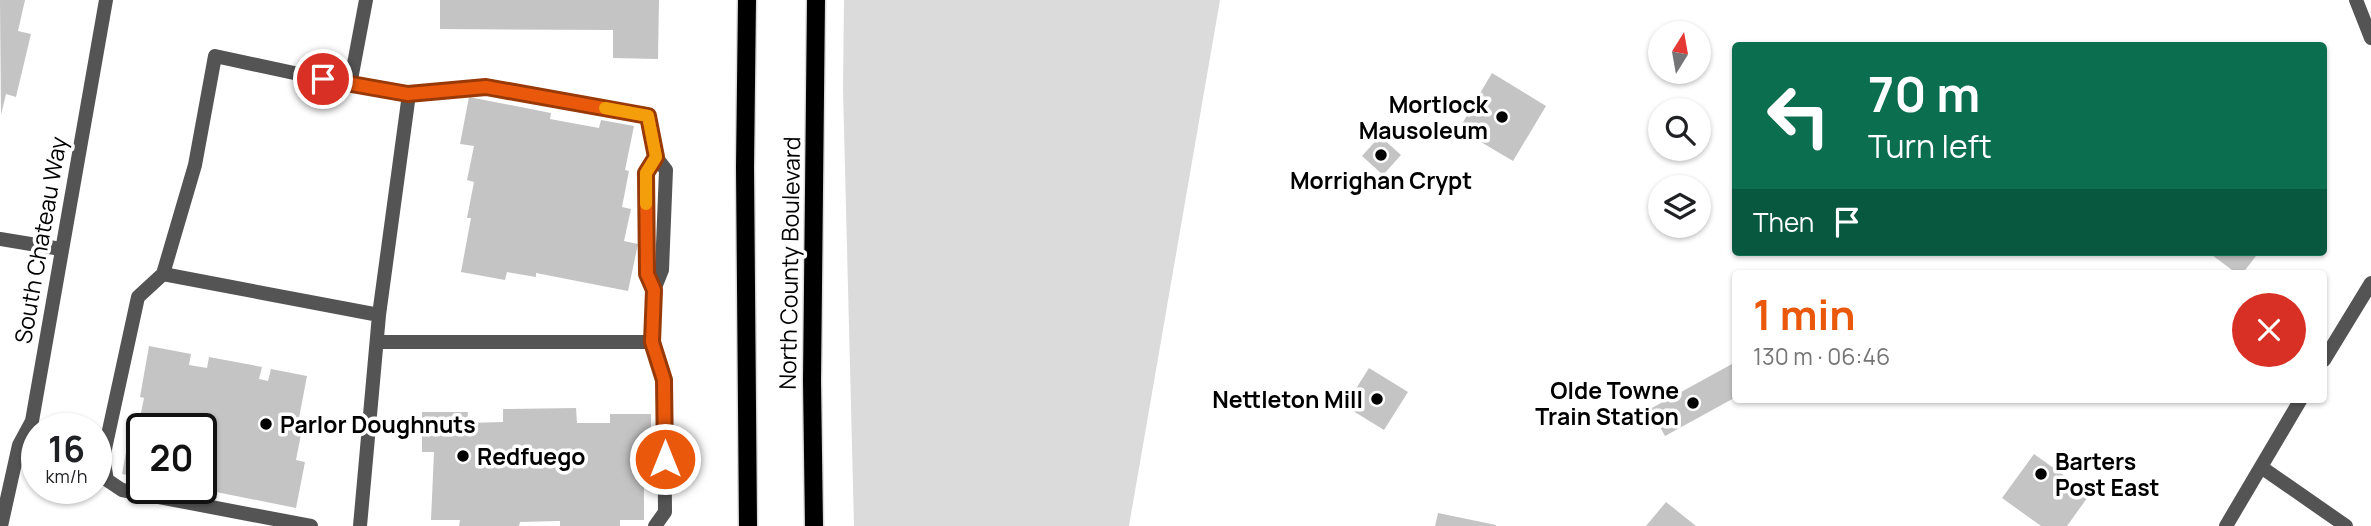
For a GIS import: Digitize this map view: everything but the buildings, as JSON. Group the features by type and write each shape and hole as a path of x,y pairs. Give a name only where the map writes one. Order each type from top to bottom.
{"main road":[{"name":"North County Boulevard","path":"747,0 745,167 748,526"},
{"name":"North County Boulevard","path":"814,526 812,381 816,0"}],"street":[{"name":"South Chateau Way","path":"1,526 19,445 32,421 106,0"},
{"path":"350,85 366,0"},
{"path":"2356,0 2371,38"},
{"path":"311,526 122,490 107,480 103,458 138,297 163,274 195,165 215,56 350,85 408,94 486,87 648,116 656,157 646,173 647,274 654,290 652,342 664,380 665,512 655,526"},
{"path":"360,526 379,315 408,94"},
{"path":"0,239 61,249"},
{"path":"163,274 379,315"},
{"path":"2327,355 2371,283"},
{"path":"377,342 652,342"},
{"path":"2226,526 2299,403"},
{"path":"2261,467 2346,526"}],"shaded area":[{"path":"844,0 1220,0 1129,526 854,526 843,89"}],"slow traffic":[{"path":"605,108 648,116 656,157 646,173 646,204"}],"place":[{"name":"Mortlock Mausoleum","path":"1502,117"},
{"name":"Morrighan Crypt","path":"1381,155"},
{"name":"Nettleton Mill","path":"1377,399"},
{"name":"Olde Towne Train Station","path":"1693,403"},
{"name":"Parlor Doughnuts","path":"266,424"},
{"name":"Redfuego","path":"463,456"},
{"name":"Barters Post East","path":"2041,474"}],"route":[{"path":"323,79 408,94 486,87 648,116 656,157 646,173 647,274 654,290 652,342 664,380 665,459"}]}
